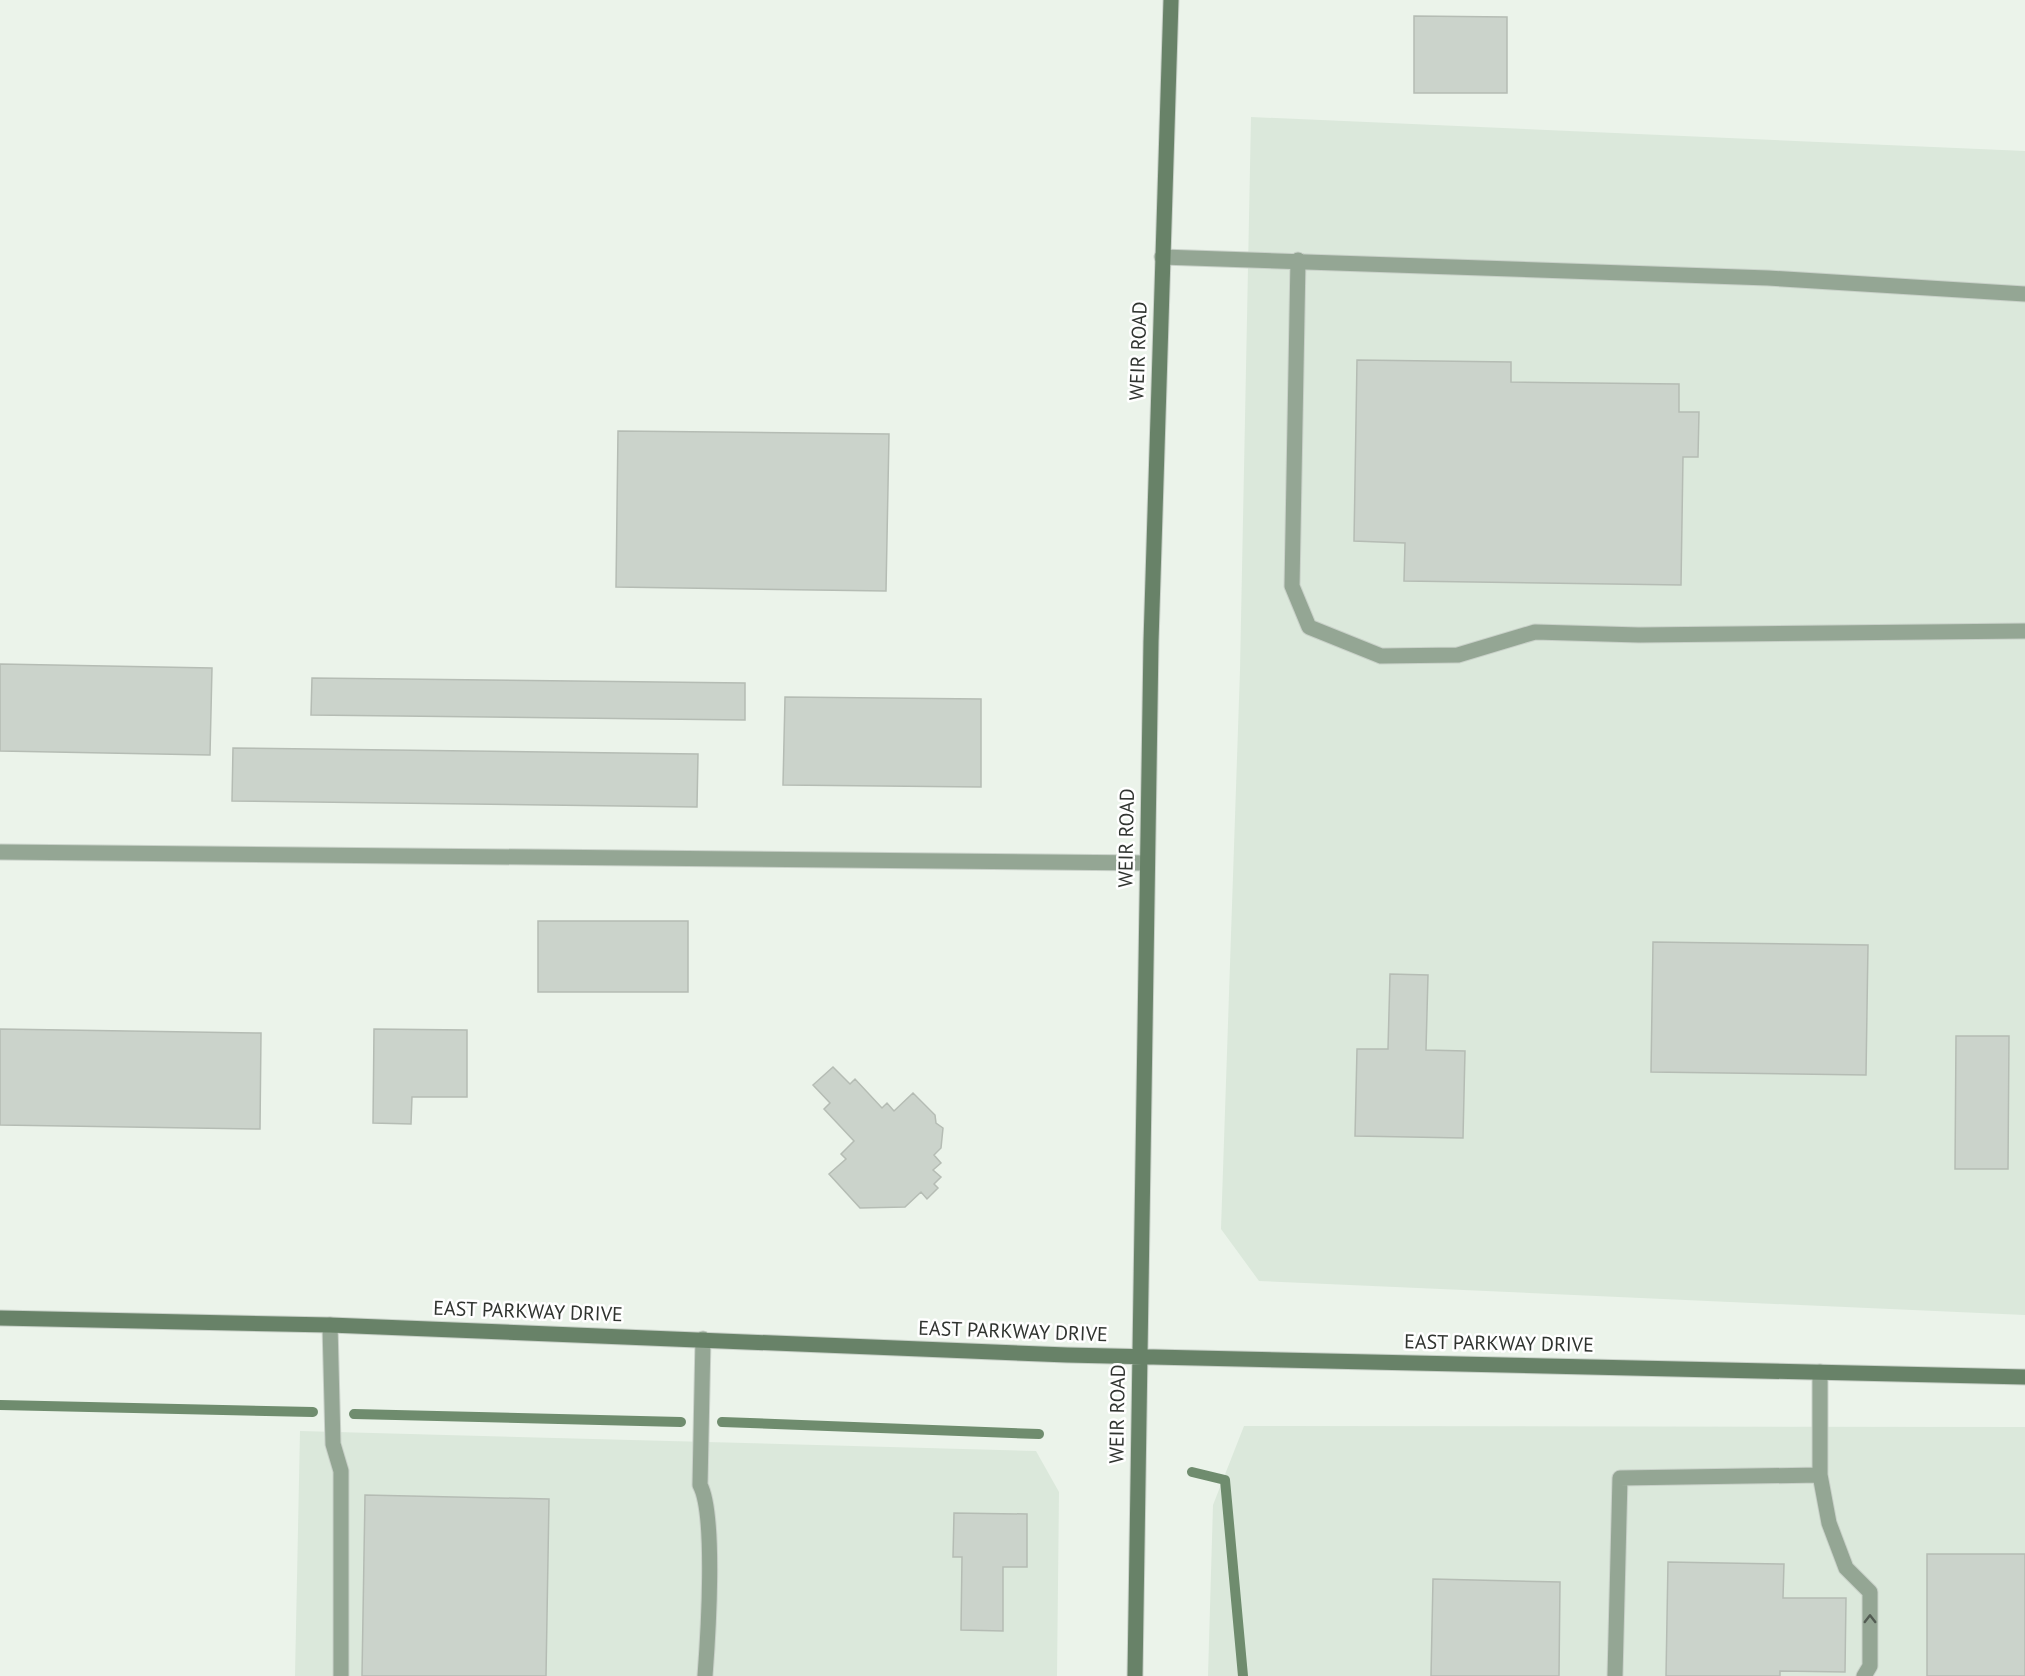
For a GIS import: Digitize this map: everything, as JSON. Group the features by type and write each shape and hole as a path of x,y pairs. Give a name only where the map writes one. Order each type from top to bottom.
{"main road":[{"name":"WEIR ROAD","path":"1135,1676 1150,642 1170,0"},
{"name":"EAST PARKWAY DRIVE","path":"0,1317 330,1325 1067,1355 2025,1377"}],"lane":[{"path":"1162,257 1768,278 2025,294"},
{"path":"1298,260 1292,586 1309,627 1381,656 1458,655 1535,632 1651,635 2025,631"},
{"path":"0,852 1147,864"},
{"path":"330,1325 333,1444 342,1471 342,1676"},
{"path":"704,1339 700,1485 705,1495 708,1536 708,1634 705,1676"},
{"path":"1820,1372 1820,1475 1829,1523 1846,1568 1870,1592 1870,1666 1864,1676"},
{"path":"1615,1676 1620,1478 1820,1475"}],"shaded area":[{"path":"1251,117 2025,151 2025,1315 1259,1281 1221,1229 1240,670"},
{"path":"1244,1426 2025,1427 2025,1676 1208,1676 1213,1505"},
{"path":"300,1431 1036,1451 1059,1492 1057,1676 295,1676"}],"building":[{"path":"1414,16 1507,17 1507,93 1414,93"},
{"path":"1357,360 1511,362 1511,382 1679,384 1679,412 1699,412 1698,457 1683,457 1681,585 1404,581 1405,543 1354,541"},
{"path":"618,431 889,434 886,591 616,587"},
{"path":"0,664 212,668 210,755 0,751"},
{"path":"312,678 745,683 745,720 311,715"},
{"path":"785,697 981,699 981,787 783,785"},
{"path":"233,748 698,754 697,807 232,801"},
{"path":"538,921 688,921 688,992 538,992"},
{"path":"1653,942 1868,945 1866,1075 1651,1072"},
{"path":"1390,974 1428,975 1426,1050 1465,1051 1463,1138 1355,1136 1357,1049 1388,1049"},
{"path":"0,1029 261,1033 260,1129 0,1125"},
{"path":"374,1029 467,1030 467,1097 412,1097 411,1124 373,1123"},
{"path":"1956,1036 2009,1036 2008,1169 1955,1169"},
{"path":"833,1067 850,1084 855,1079 882,1108 887,1103 894,1111 913,1093 935,1115 936,1123 943,1128 941,1148 934,1155 941,1163 933,1170 941,1177 934,1184 938,1188 927,1199 921,1192 905,1207 860,1208 829,1174 846,1159 841,1154 854,1141 824,1109 830,1103 813,1085"},
{"path":"365,1495 549,1499 546,1676 362,1676"},
{"path":"954,1513 1027,1514 1027,1567 1003,1567 1003,1631 961,1630 962,1557 953,1557"},
{"path":"1927,1554 2025,1554 2025,1676 1927,1676"},
{"path":"1668,1562 1784,1564 1783,1598 1846,1598 1845,1672 1780,1671 1780,1676 1666,1676"},
{"path":"1433,1579 1560,1582 1559,1676 1431,1676"}],"waterway":[{"path":"0,1405 313,1412"},
{"path":"354,1414 681,1422"},
{"path":"722,1422 1039,1434"},
{"path":"1192,1472 1225,1480 1243,1676"}]}
